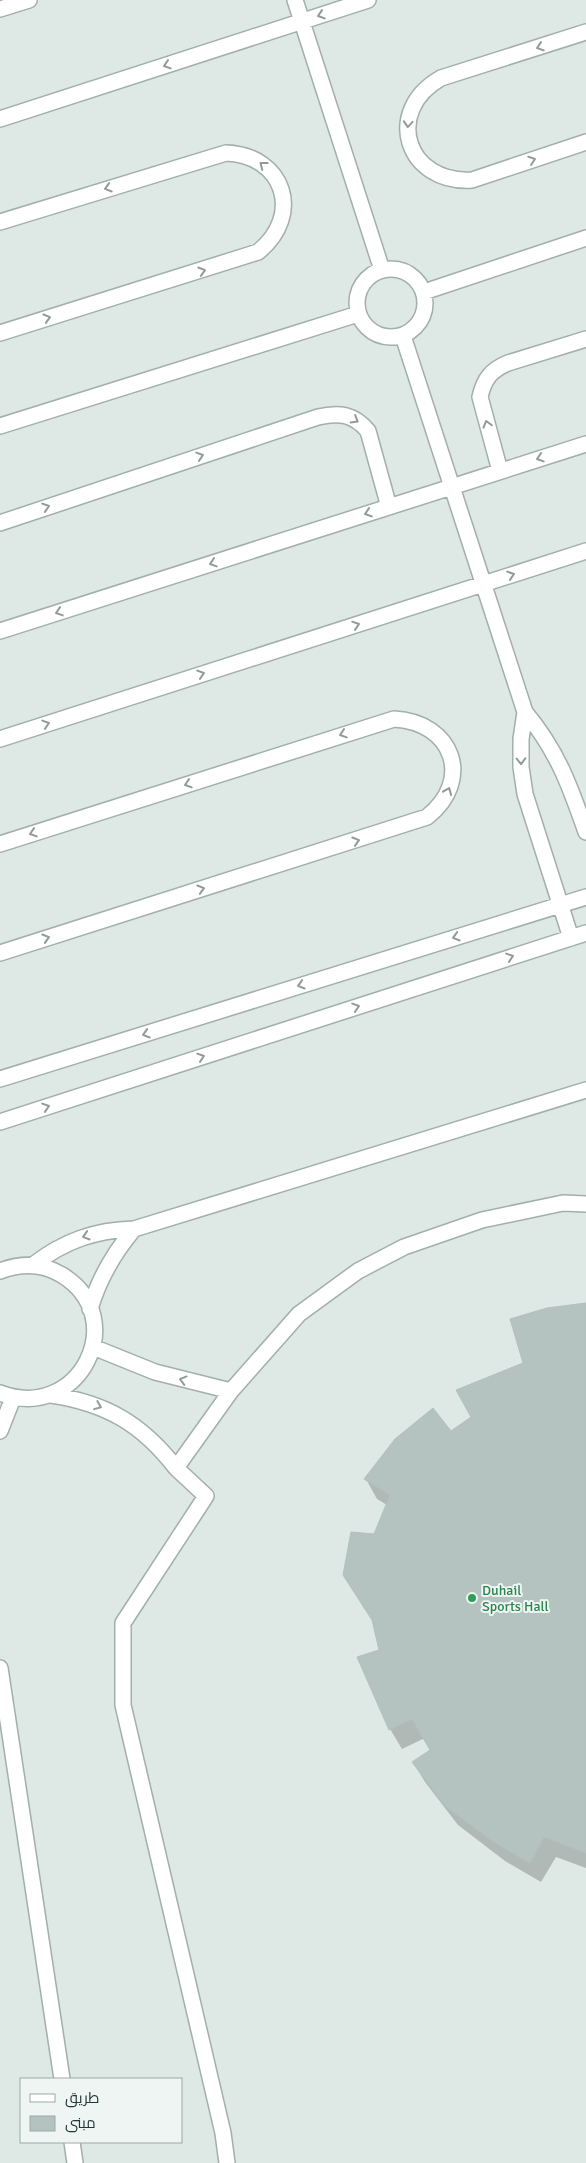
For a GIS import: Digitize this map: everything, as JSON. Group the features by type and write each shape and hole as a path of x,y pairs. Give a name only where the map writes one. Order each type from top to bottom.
{"lane":[{"path":"0,9 29,0"},
{"path":"294,0 382,270"},
{"path":"0,119 368,0"},
{"path":"586,32 441,78 428,86 417,98 410,112 407,127 409,143 416,157 427,169 440,177 456,181 472,180 586,142"},
{"path":"0,222 226,153 240,154 265,165 281,189 284,202 283,217 278,230 270,242 258,252 0,333"},
{"path":"424,292 586,238"},
{"path":"395,269 407,273 418,281 424,292 426,305 423,318 415,328 404,336 390,338 376,335 365,326 358,314 356,300 360,287 369,276 382,270 395,269"},
{"path":"0,426 358,314"},
{"path":"404,336 525,712 542,733 556,756 568,780 586,832"},
{"path":"500,471 480,397 488,375 508,363 586,339"},
{"path":"0,523 309,420 340,414 356,419 368,431 389,506"},
{"path":"0,631 586,444"},
{"path":"0,739 586,551"},
{"path":"525,712 521,739 521,767 525,794 571,938"},
{"path":"0,844 394,718 422,723 434,731 443,741 453,768 452,783 447,796 438,808 427,817 0,953"},
{"path":"0,1079 586,897"},
{"path":"0,1122 586,933"},
{"path":"33,1265 68,1242 87,1235 111,1230 134,1230 586,1090"},
{"path":"176,1468 231,1391 299,1314 358,1271 404,1247 482,1220 563,1203 586,1204"},
{"path":"90,1309 104,1271 117,1249 134,1230"},
{"path":"0,1271 12,1266 33,1265 53,1270 70,1280 82,1293 90,1309 94,1326 93,1347 83,1370 74,1381 51,1395"},
{"path":"93,1347 156,1372 231,1391"},
{"path":"0,1431 6,1395 29,1399 51,1395 75,1398 118,1415 140,1429 159,1447 176,1468 206,1496 123,1623 123,1705 222,2133 226,2163"},
{"path":"0,1668 62,2078"},
{"path":"72,2143 75,2163"}],"building":[{"name":"Duhail Sports Hall","path":"586,1303 586,1853 544,1837 530,1863 492,1841 445,1806 412,1762 430,1750 412,1719 389,1730 357,1657 379,1650 372,1620 343,1575 351,1532 374,1534 390,1495 364,1479 395,1439 433,1408 451,1431 471,1417 456,1390 523,1363 510,1319 547,1308"}],"place":[{"name":"Duhail Sports Hall","path":"472,1598"}]}
